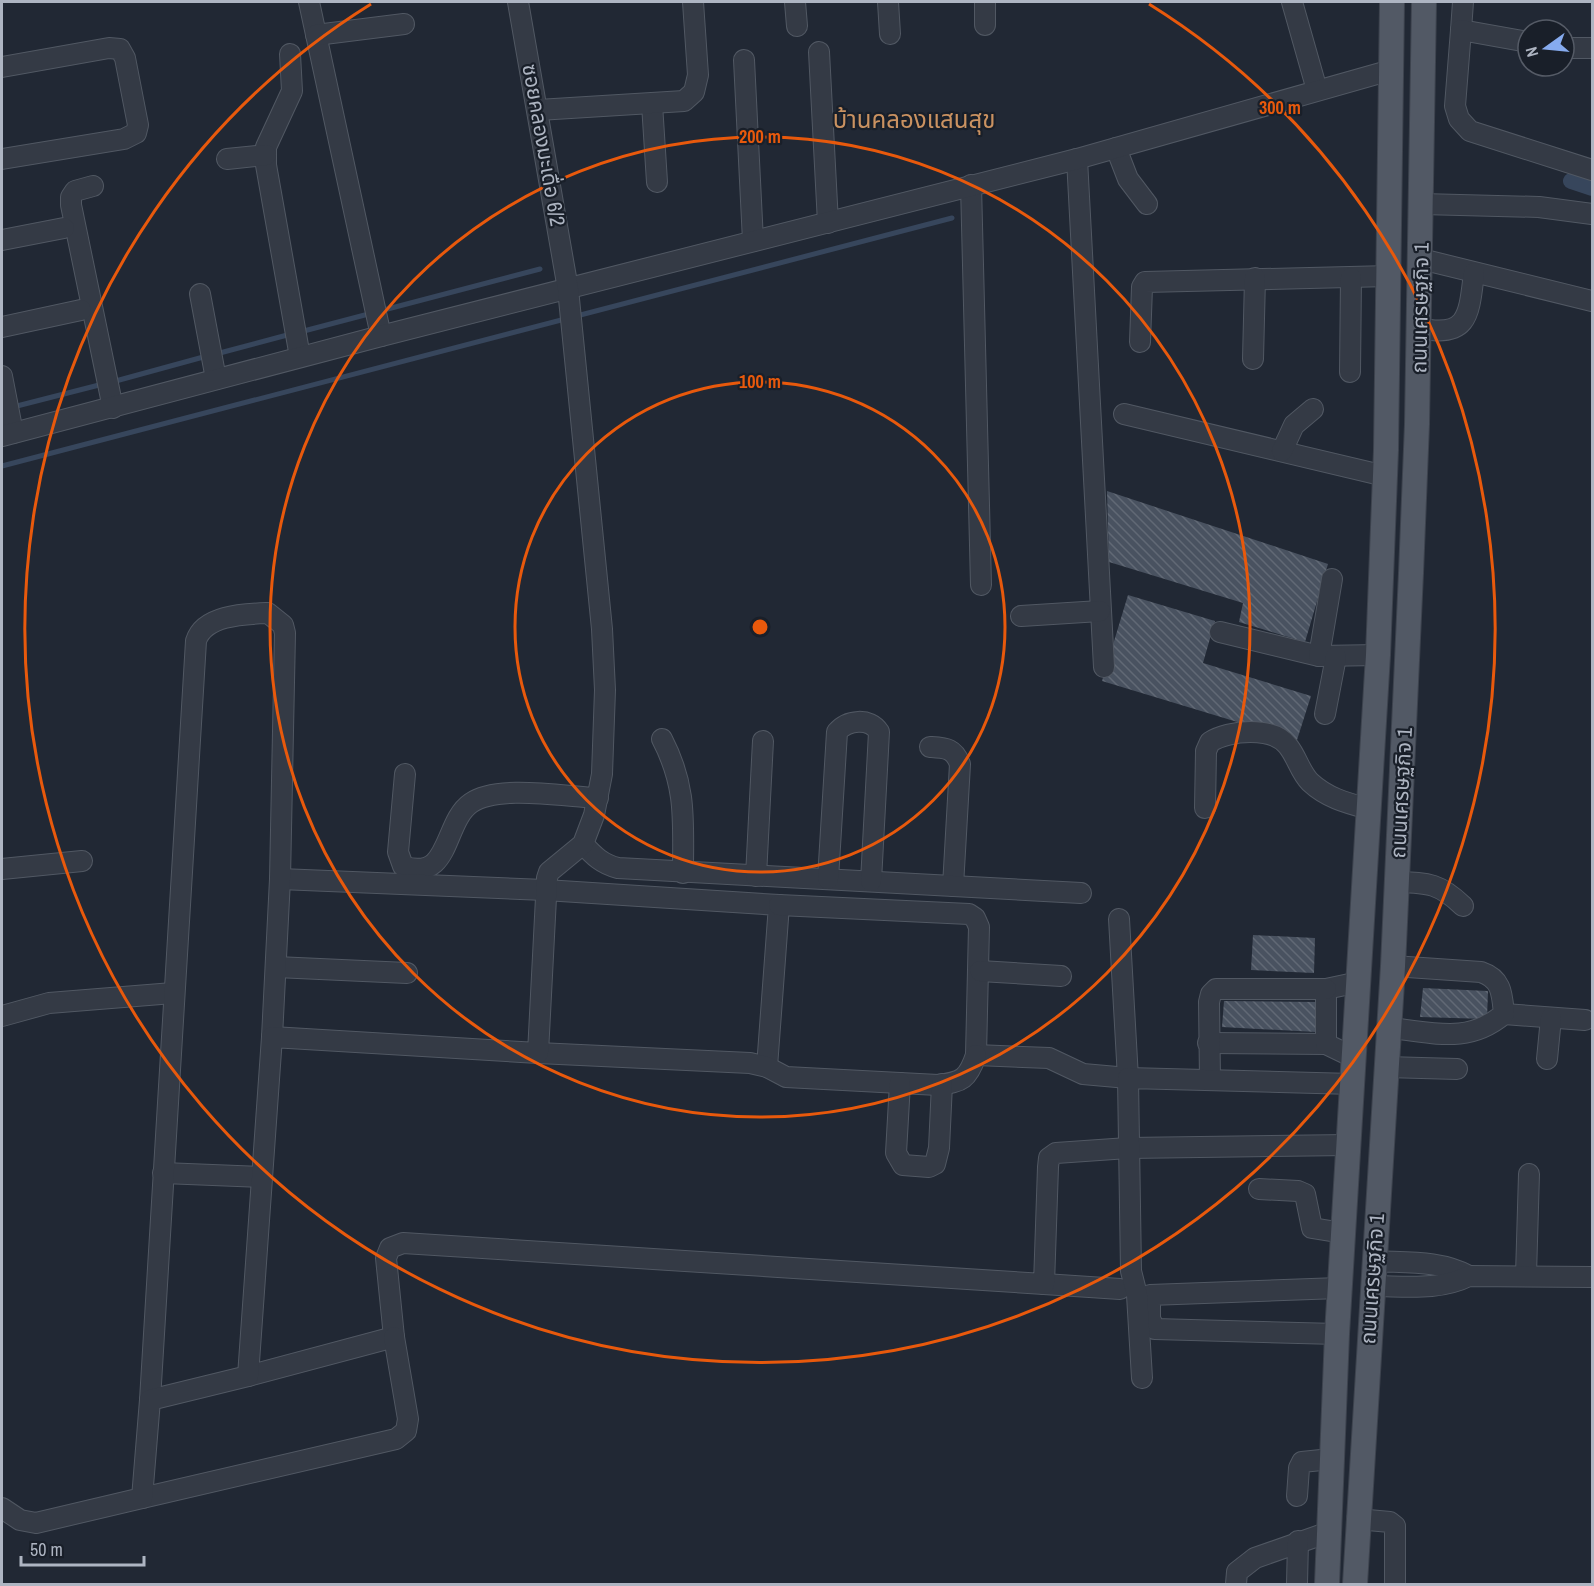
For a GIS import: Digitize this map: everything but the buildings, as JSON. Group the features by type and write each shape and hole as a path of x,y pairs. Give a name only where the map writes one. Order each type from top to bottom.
{"main road":[{"name":"ถนนเศรษฐกิจ 1","path":"1327,1584 1336,1334 1355,1058 1378,655 1386,450 1392,2"},
{"name":"ถนนเศรษฐกิจ 1","path":"1355,1584 1393,966 1417,450 1424,2"},
{"path":"1386,450 1417,450"}],"street":[{"path":"309,2 381,336"},
{"name":"ซอยคลองมะเดื่อ 6/2","path":"518,2 568,289 603,652 604,741 598,798 583,844"},
{"path":"538,110 684,101 694,92 698,75 693,2"},
{"path":"795,2 797,26"},
{"path":"888,2 890,34"},
{"path":"985,2 985,25"},
{"path":"1292,2 1317,90"},
{"path":"1462,2 1455,106 1459,119 1470,131 1593,170"},
{"path":"316,36 404,24"},
{"path":"1461,30 1516,40"},
{"path":"2,67 109,48 120,49 125,58 138,124 136,133 124,139 2,159"},
{"path":"1576,48 1593,48"},
{"path":"819,52 828,223"},
{"path":"290,54 294,79 292,91 272,132 266,155 300,357"},
{"path":"744,60 753,241"},
{"path":"2,376 7,435 381,336 1077,159 1391,70"},
{"path":"652,104 657,182"},
{"path":"1116,148 1128,179 1147,204"},
{"path":"227,159 266,155"},
{"path":"1077,159 1104,667"},
{"path":"971,185 981,585"},
{"path":"93,186 75,191 71,197 71,205 113,408"},
{"path":"1422,204 1539,207 1593,214"},
{"path":"2,240 64,228"},
{"path":"1421,259 1593,301"},
{"path":"1419,328 1439,332 1462,323 1469,310 1474,273"},
{"path":"1140,342 1142,287 1145,282 1389,276"},
{"path":"1253,358 1255,278"},
{"path":"1350,372 1351,278"},
{"path":"200,294 216,379"},
{"path":"2,327 81,310"},
{"path":"1282,451 1290,430 1313,410"},
{"path":"1124,414 1385,476"},
{"path":"1325,714 1332,579"},
{"path":"1021,616 1100,610"},
{"path":"142,1498 150,1400 196,641 199,631 208,624 259,614 275,617 283,625 285,633 276,967 248,1376"},
{"path":"1220,632 1328,656 1378,655"},
{"path":"828,879 837,732 843,725 852,722 868,723 879,732 871,881"},
{"path":"1204,808 1206,751 1210,742 1231,734 1264,734 1278,737 1287,745 1310,782 1328,795 1369,809"},
{"path":"662,739 676,766 680,787 683,817 683,873"},
{"path":"756,876 763,741"},
{"path":"930,747 949,748 956,754 960,764 953,886"},
{"path":"405,774 398,852 403,866 411,869 424,869 435,864 441,856 460,812 472,802 490,795 598,798"},
{"path":"538,1053 545,890 549,873 583,844 606,865 683,873 871,881 1081,894"},
{"path":"2,870 82,861"},
{"path":"272,1037 750,1063 767,1067 786,1077 900,1083 942,1084 968,1075 976,1055 980,970 979,927 975,918 969,914 545,890 280,879"},
{"path":"1397,882 1438,886 1446,890 1463,906"},
{"path":"767,1067 779,905"},
{"path":"1119,919 1128,1078 1131,1271 1136,1293 1142,1378"},
{"path":"1393,966 1482,972 1491,975 1497,980 1502,993 1503,1014"},
{"path":"276,967 407,973"},
{"path":"980,970 1061,976"},
{"path":"1210,1079 1209,1002 1211,994 1216,989 1326,989 1359,982"},
{"path":"1326,989 1326,1044"},
{"path":"2,1016 49,1003 173,993"},
{"path":"1389,1028 1463,1034 1489,1026 1503,1014 1585,1020"},
{"path":"1547,1059 1551,1018"},
{"path":"1208,1043 1326,1044 1355,1058"},
{"path":"976,1055 1049,1059 1083,1074 1128,1078 1353,1084"},
{"path":"1386,1067 1457,1069"},
{"path":"900,1083 897,1153 903,1165 911,1167 934,1164 939,1148 942,1084"},
{"path":"1044,1284 1049,1158 1064,1151 1349,1145"},
{"path":"163,1173 262,1178"},
{"path":"1526,1275 1529,1174"},
{"path":"1259,1189 1298,1191 1305,1194 1312,1228 1342,1233"},
{"path":"2,1508 20,1520 36,1523 396,1439 406,1431 408,1419 394,1337 386,1258 390,1248 403,1243 1044,1284 1136,1293 1339,1288"},
{"path":"1374,1261 1439,1264 1453,1267 1469,1276"},
{"path":"1372,1286 1438,1287 1453,1284 1469,1276 1593,1277"},
{"path":"1136,1293 1155,1329 1336,1334"},
{"path":"150,1400 394,1337"},
{"path":"1297,1496 1299,1468 1302,1462 1331,1459"},
{"path":"1358,1519 1390,1522 1395,1526 1395,1584"},
{"path":"1236,1584 1237,1572 1244,1566 1298,1541 1329,1532"},
{"path":"1297,1584 1298,1541"}],"waterway":[{"path":"1571,181 1592,188"},
{"path":"2,466 952,218"},
{"path":"300,332 540,269"},
{"path":"216,354 291,334"},
{"path":"112,382 207,356"},
{"path":"13,407 103,384"}],"district":[{"name":"บ้านคลองแสนสุข","path":"914,119"}]}
